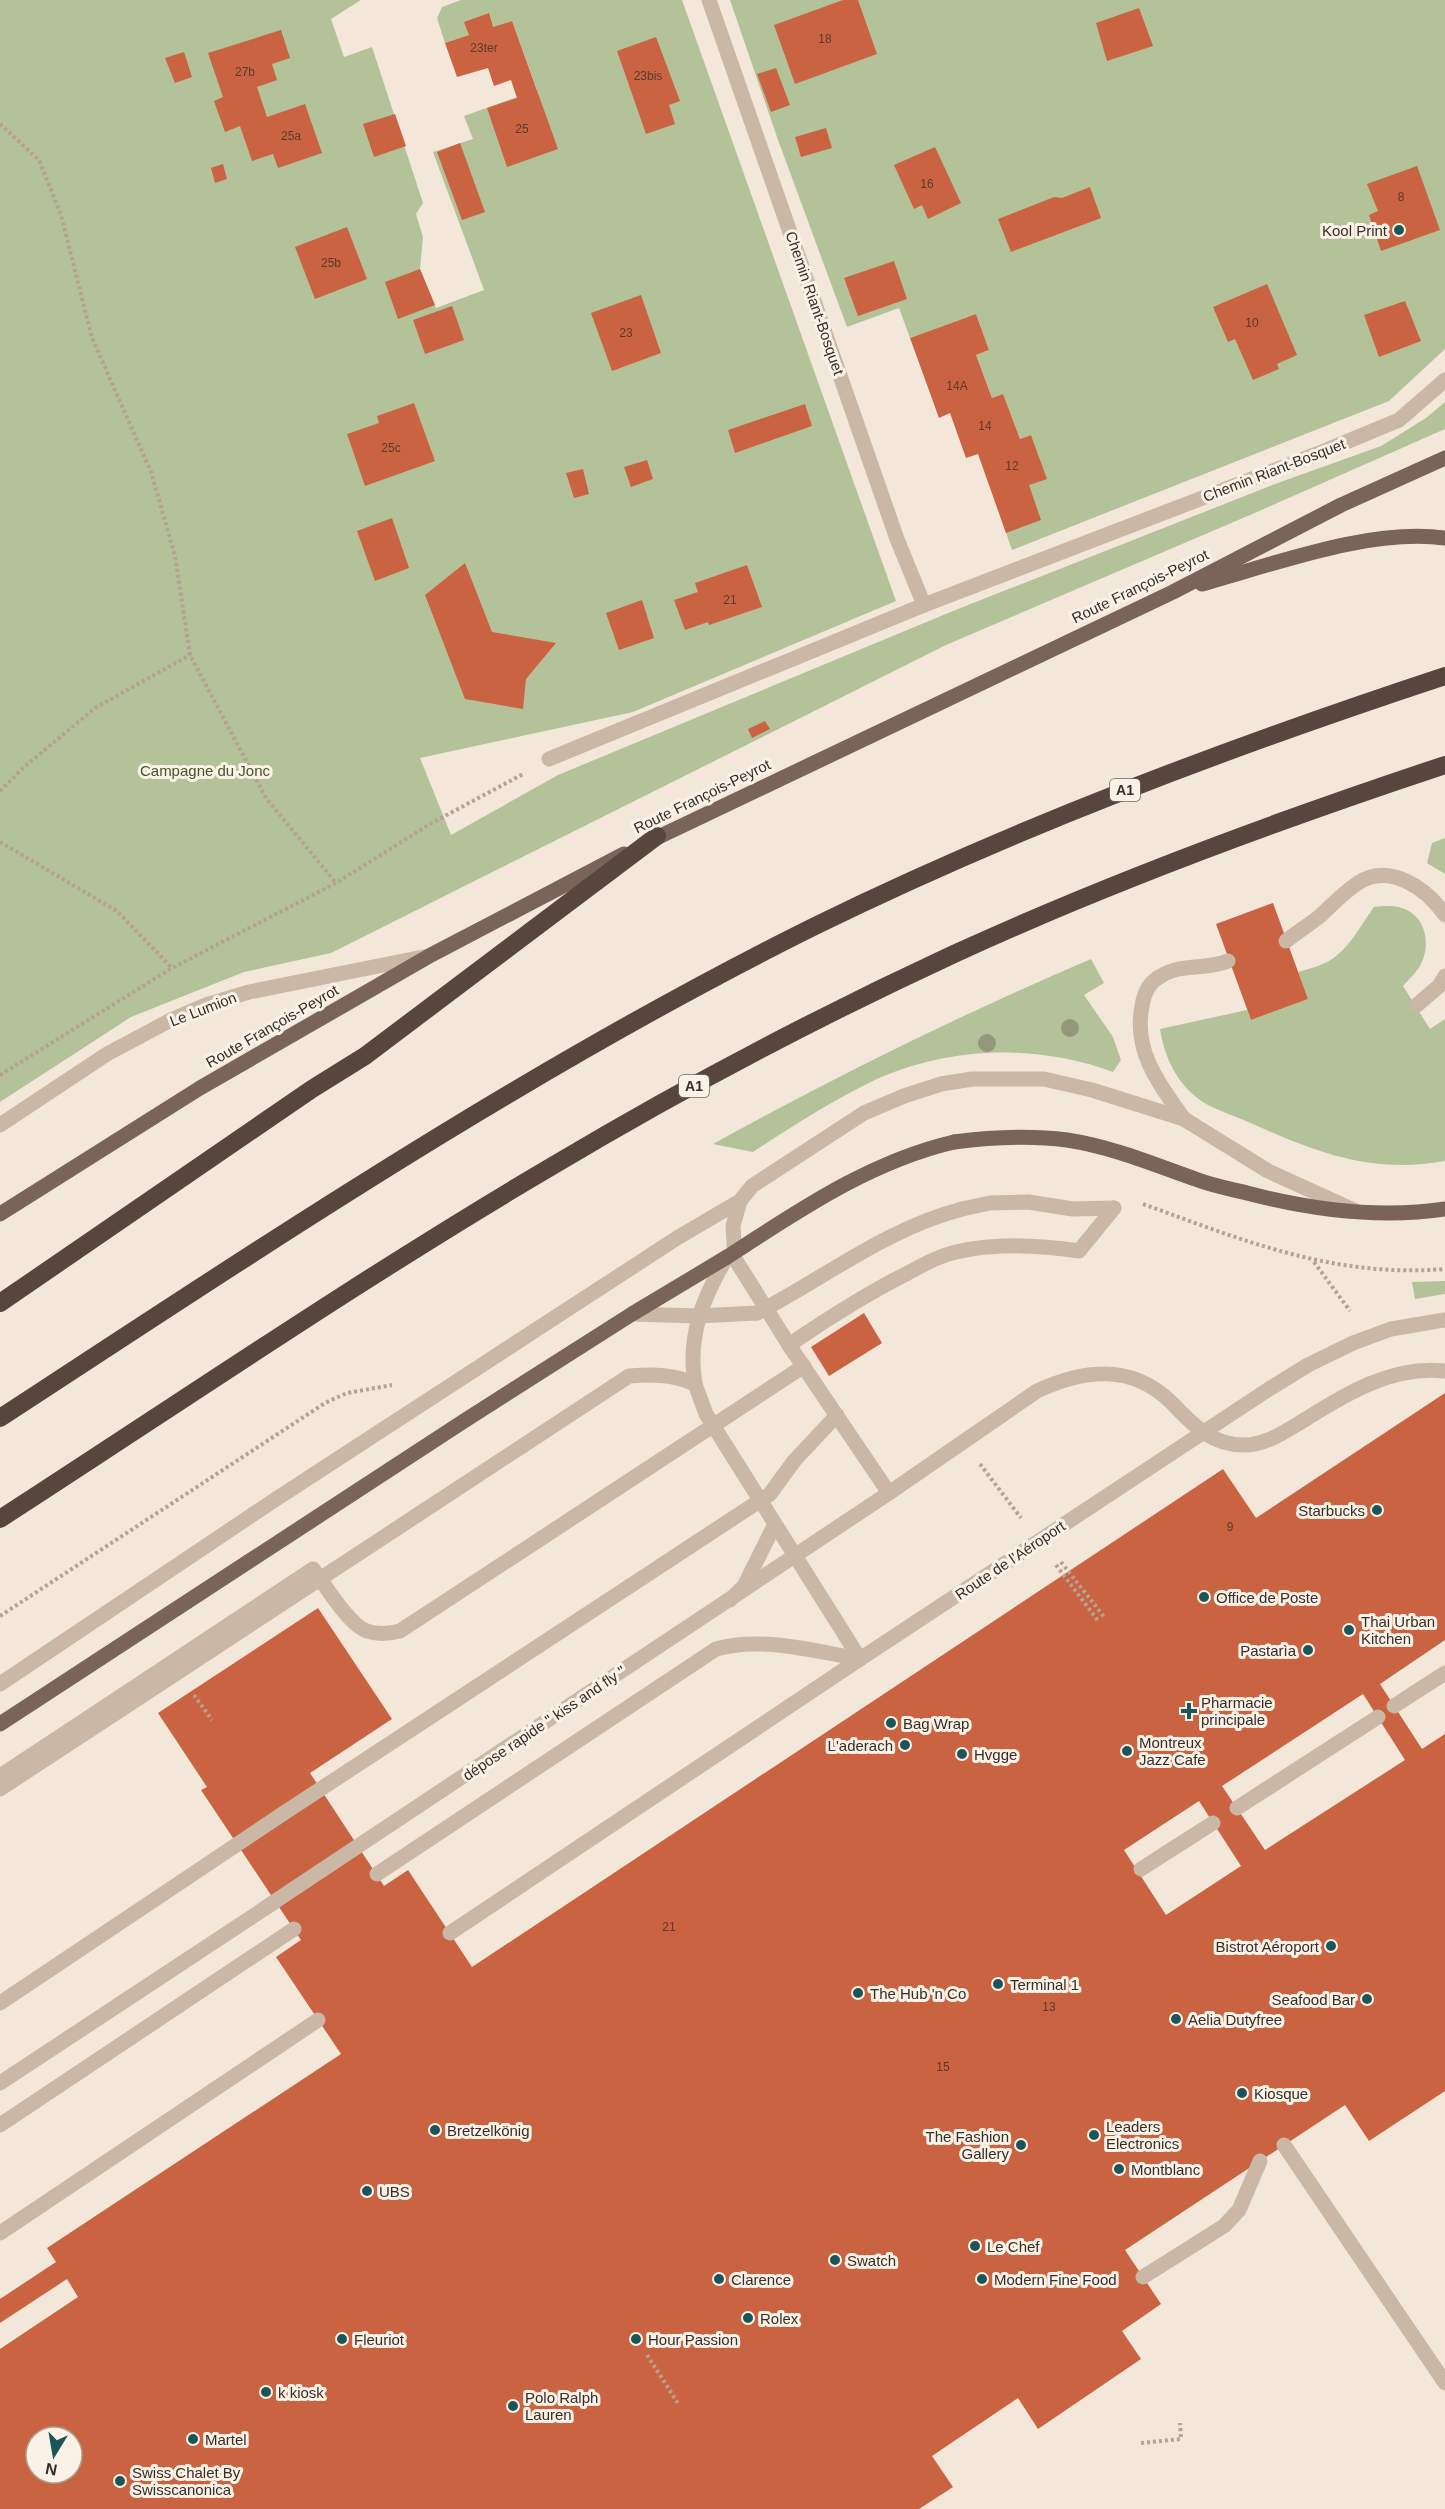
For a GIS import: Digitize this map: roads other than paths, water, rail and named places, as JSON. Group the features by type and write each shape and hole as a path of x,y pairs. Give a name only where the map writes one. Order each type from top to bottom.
{"highway":[{"name":"A1","path":"0,1418 318,1211 515,1090 692,991 813,927 1009,838 1123,791 1326,716 1445,676"},
{"name":"A1","path":"0,1519 360,1285 543,1171 753,1054 954,954 1052,912 1258,830 1445,765"},
{"path":"0,1303 312,1089 365,1056 657,836"}],"main road":[{"name":"Route François-Peyrot","path":"0,1214 201,1088 431,955 657,836 1173,592 1341,505 1445,458"},
{"path":"1173,592 1336,547 1386,539 1445,538"},
{"path":"0,1724 632,1314 809,1204 869,1171 922,1150 954,1143 1006,1137 1067,1140 1104,1147 1200,1181 1283,1202 1364,1214 1445,1209"}],"street":[{"name":"Chemin Riant-Bosquet","path":"709,0 897,539 924,605"},
{"name":"Chemin Riant-Bosquet","path":"549,759 924,605 1293,464 1399,420 1445,380"},
{"path":"1286,940 1360,881 1384,876 1395,877 1420,888 1434,900 1445,915"},
{"name":"Le Lumion","path":"0,1125 107,1054 169,1021 206,1005 249,992 431,955"},
{"path":"1184,1119 1161,1088 1144,1056 1140,1034 1143,997 1150,984 1161,975 1179,968 1218,965 1228,961"},
{"path":"1417,1005 1439,986 1445,976"},
{"path":"0,1684 293,1488 677,1238 740,1200 752,1186 864,1113 904,1095 941,1084 972,1079 1044,1079 1092,1090 1184,1119 1268,1171 1364,1214"},
{"path":"740,1200 733,1226 735,1259 789,1345 889,1493"},
{"path":"632,1314 698,1316 757,1313 886,1238 937,1215 962,1209 990,1203 1028,1202 1073,1209 1114,1208 1079,1251 1039,1246 1008,1246 977,1248 941,1256 891,1281 789,1345"},
{"path":"727,1257 711,1284 698,1316 692,1349 695,1384 706,1414 774,1526 860,1659"},
{"name":"Route de l'Aéroport","path":"450,1933 1269,1389 1308,1365 1368,1336 1408,1325 1445,1320"},
{"path":"0,1776 313,1569 354,1623 364,1630 387,1634 400,1631 804,1366"},
{"path":"0,2083 889,1493 1037,1391 1063,1379 1085,1374 1113,1374 1143,1383 1170,1401 1206,1437 1245,1446 1274,1438 1325,1407 1387,1376 1406,1372 1445,1371"},
{"path":"0,1789 628,1377 656,1373 679,1377 695,1384"},
{"path":"0,2003 284,1813 770,1494 794,1461 837,1415"},
{"name":"dépose rapide \" kiss and fly \"","path":"358,1846 730,1600 744,1586 774,1526"},
{"path":"377,1874 716,1649 743,1644 792,1647 860,1659"},
{"path":"1394,1706 1445,1672"},
{"path":"1237,1808 1378,1717"},
{"path":"1141,1869 1213,1823"},
{"path":"0,2083 276,1901"},
{"path":"0,2125 294,1929"},
{"path":"0,2233 318,2020"},
{"path":"1284,2145 1445,2383"},
{"path":"1143,2277 1224,2226 1239,2210 1260,2161"}],"place":[{"name":"Kool Print","path":"1399,230"},
{"name":"Starbucks","path":"1377,1510"},
{"name":"Office de Poste","path":"1204,1597"},
{"name":"Thai Urban Kitchen","path":"1349,1630"},
{"name":"Pastarìa","path":"1308,1650"},
{"name":"Pharmacie principale","path":"1189,1711"},
{"name":"Bag Wrap","path":"891,1723"},
{"name":"L'aderach","path":"905,1745"},
{"name":"Montreux Jazz Cafe","path":"1127,1751"},
{"name":"Hvgge","path":"962,1754"},
{"name":"Bistrot Aéroport","path":"1331,1946"},
{"name":"Terminal 1","path":"998,1984"},
{"name":"The Hub 'n Co","path":"858,1993"},
{"name":"Seafood Bar","path":"1367,1999"},
{"name":"Aelia Dutyfree","path":"1176,2019"},
{"name":"Kiosque","path":"1242,2093"},
{"name":"Bretzelkönig","path":"435,2130"},
{"name":"Leaders Electronics","path":"1094,2135"},
{"name":"The Fashion Gallery","path":"1021,2145"},
{"name":"Montblanc","path":"1119,2169"},
{"name":"UBS","path":"367,2191"},
{"name":"Le Chef","path":"975,2246"},
{"name":"Swatch","path":"835,2260"},
{"name":"Clarence","path":"719,2279"},
{"name":"Modern Fine Food","path":"982,2279"},
{"name":"Rolex","path":"748,2318"},
{"name":"Fleuriot","path":"342,2339"},
{"name":"Hour Passion","path":"636,2339"},
{"name":"k kiosk","path":"266,2392"},
{"name":"Polo Ralph Lauren","path":"513,2406"},
{"name":"Martel","path":"193,2439"},
{"name":"Swiss Chalet By Swisscanonica","path":"120,2481"}],"park label":[{"name":"Campagne du Jonc","path":"205,770"}]}
